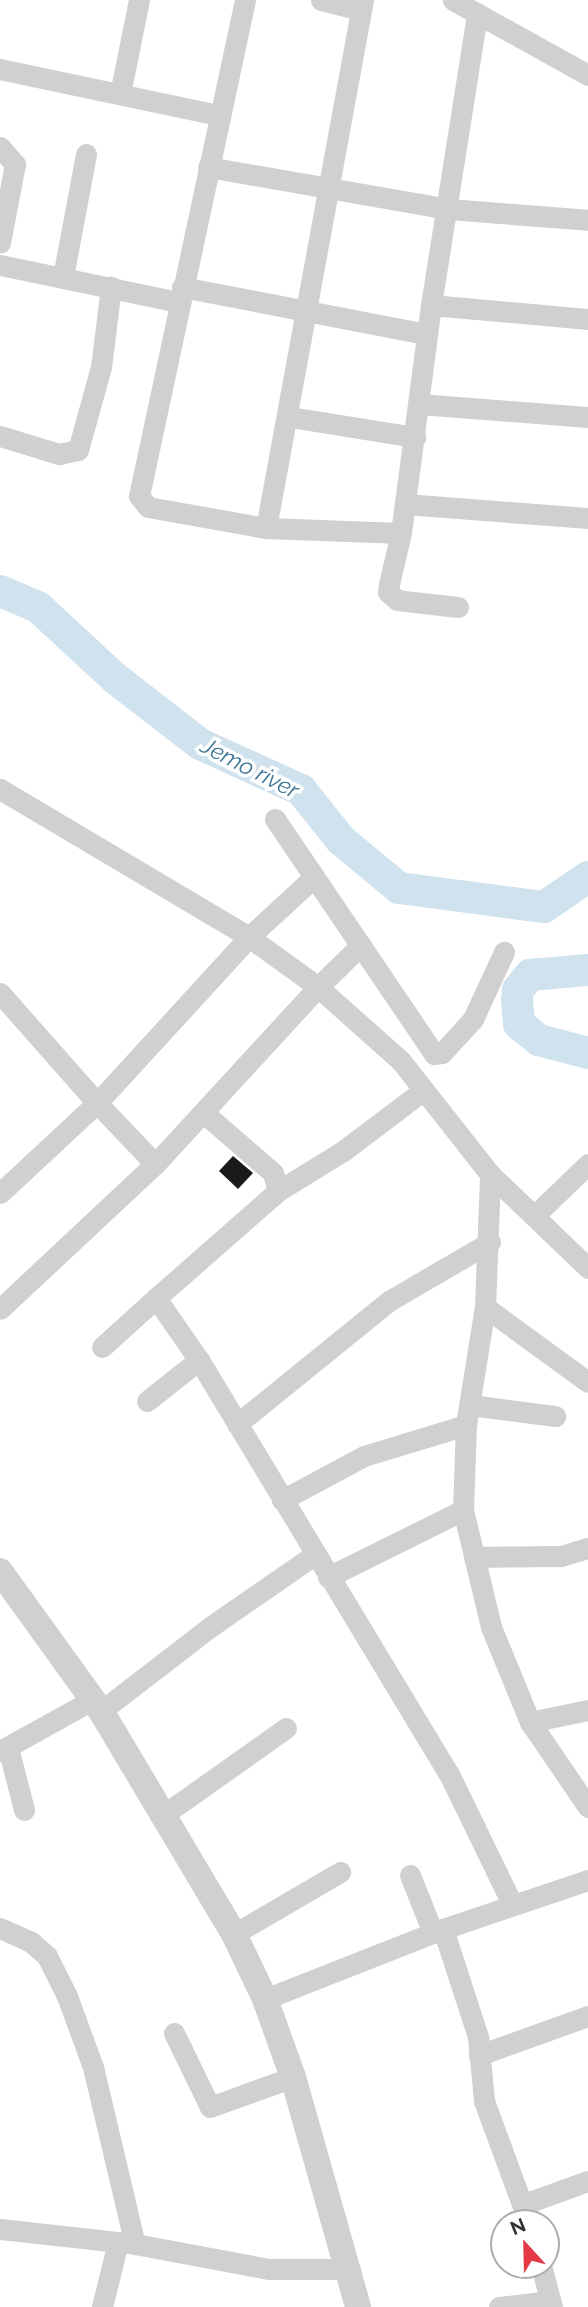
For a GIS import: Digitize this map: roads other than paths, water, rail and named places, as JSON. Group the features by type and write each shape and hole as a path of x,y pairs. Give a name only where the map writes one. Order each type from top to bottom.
{"street":[{"path":"120,94 139,0"},
{"path":"245,0 139,496 148,507 266,528 401,533"},
{"path":"266,528 290,417 303,312 362,5 321,0"},
{"path":"453,0 588,75"},
{"path":"458,607 391,597 388,584 401,533 431,305 449,209 477,14"},
{"path":"0,69 219,115"},
{"path":"0,147 15,164 0,243"},
{"path":"63,277 86,154"},
{"path":"208,167 325,190 449,209 588,220"},
{"path":"0,265 111,286 303,312 427,334"},
{"path":"0,436 59,454 78,450 101,367 111,286"},
{"path":"431,305 588,319"},
{"path":"419,404 588,417"},
{"path":"290,417 415,437"},
{"path":"405,504 588,518"},
{"path":"0,789 249,937 318,987 401,1061 490,1174 588,1268"},
{"path":"275,819 425,1043 438,1055 473,1019 504,952"},
{"path":"0,1193 97,1103 249,937 313,878"},
{"path":"0,1310 205,1114 318,987 361,945"},
{"path":"0,993 155,1164"},
{"path":"102,1347 278,1191 343,1151 424,1090"},
{"path":"205,1114 272,1173 278,1191"},
{"path":"534,1216 588,1164"},
{"path":"490,1174 490,1242 485,1307 469,1415 463,1510 491,1626 530,1722 588,1807"},
{"path":"237,1424 389,1301 490,1242"},
{"path":"156,1298 199,1360 314,1555 449,1774 512,1904"},
{"path":"485,1307 588,1382"},
{"path":"147,1401 199,1360"},
{"path":"282,1500 364,1456 469,1415 555,1416"},
{"path":"328,1577 463,1510"},
{"path":"474,1557 561,1556 588,1548"},
{"path":"24,1810 4,1749 97,1705 314,1555"},
{"path":"4,1585 97,1705 166,1813 234,1934 265,1999 293,2077 350,2269 358,2307"},
{"path":"530,1722 588,1710"},
{"path":"166,1813 286,1728"},
{"path":"234,1934 340,1872"},
{"path":"411,1875 438,1931 478,2037 484,2101 525,2209"},
{"path":"265,1999 438,1931 588,1880"},
{"path":"0,1928 31,1942 47,1956 67,1996 93,2067 127,2243 102,2307"},
{"path":"479,2055 588,2016"},
{"path":"174,2033 210,2108 293,2077"},
{"path":"535,2209 588,2181"},
{"path":"0,2229 127,2243 269,2269 350,2269"},
{"path":"499,2307 552,2304 545,2279"}],"waterway":[{"name":"Jemo river","path":"0,591 38,607 116,679 200,744 301,790 341,840 399,888 544,907 588,877"},
{"name":"Jemo river","path":"588,970 530,975 518,990 517,1000 519,1024 539,1040 588,1053"}]}
